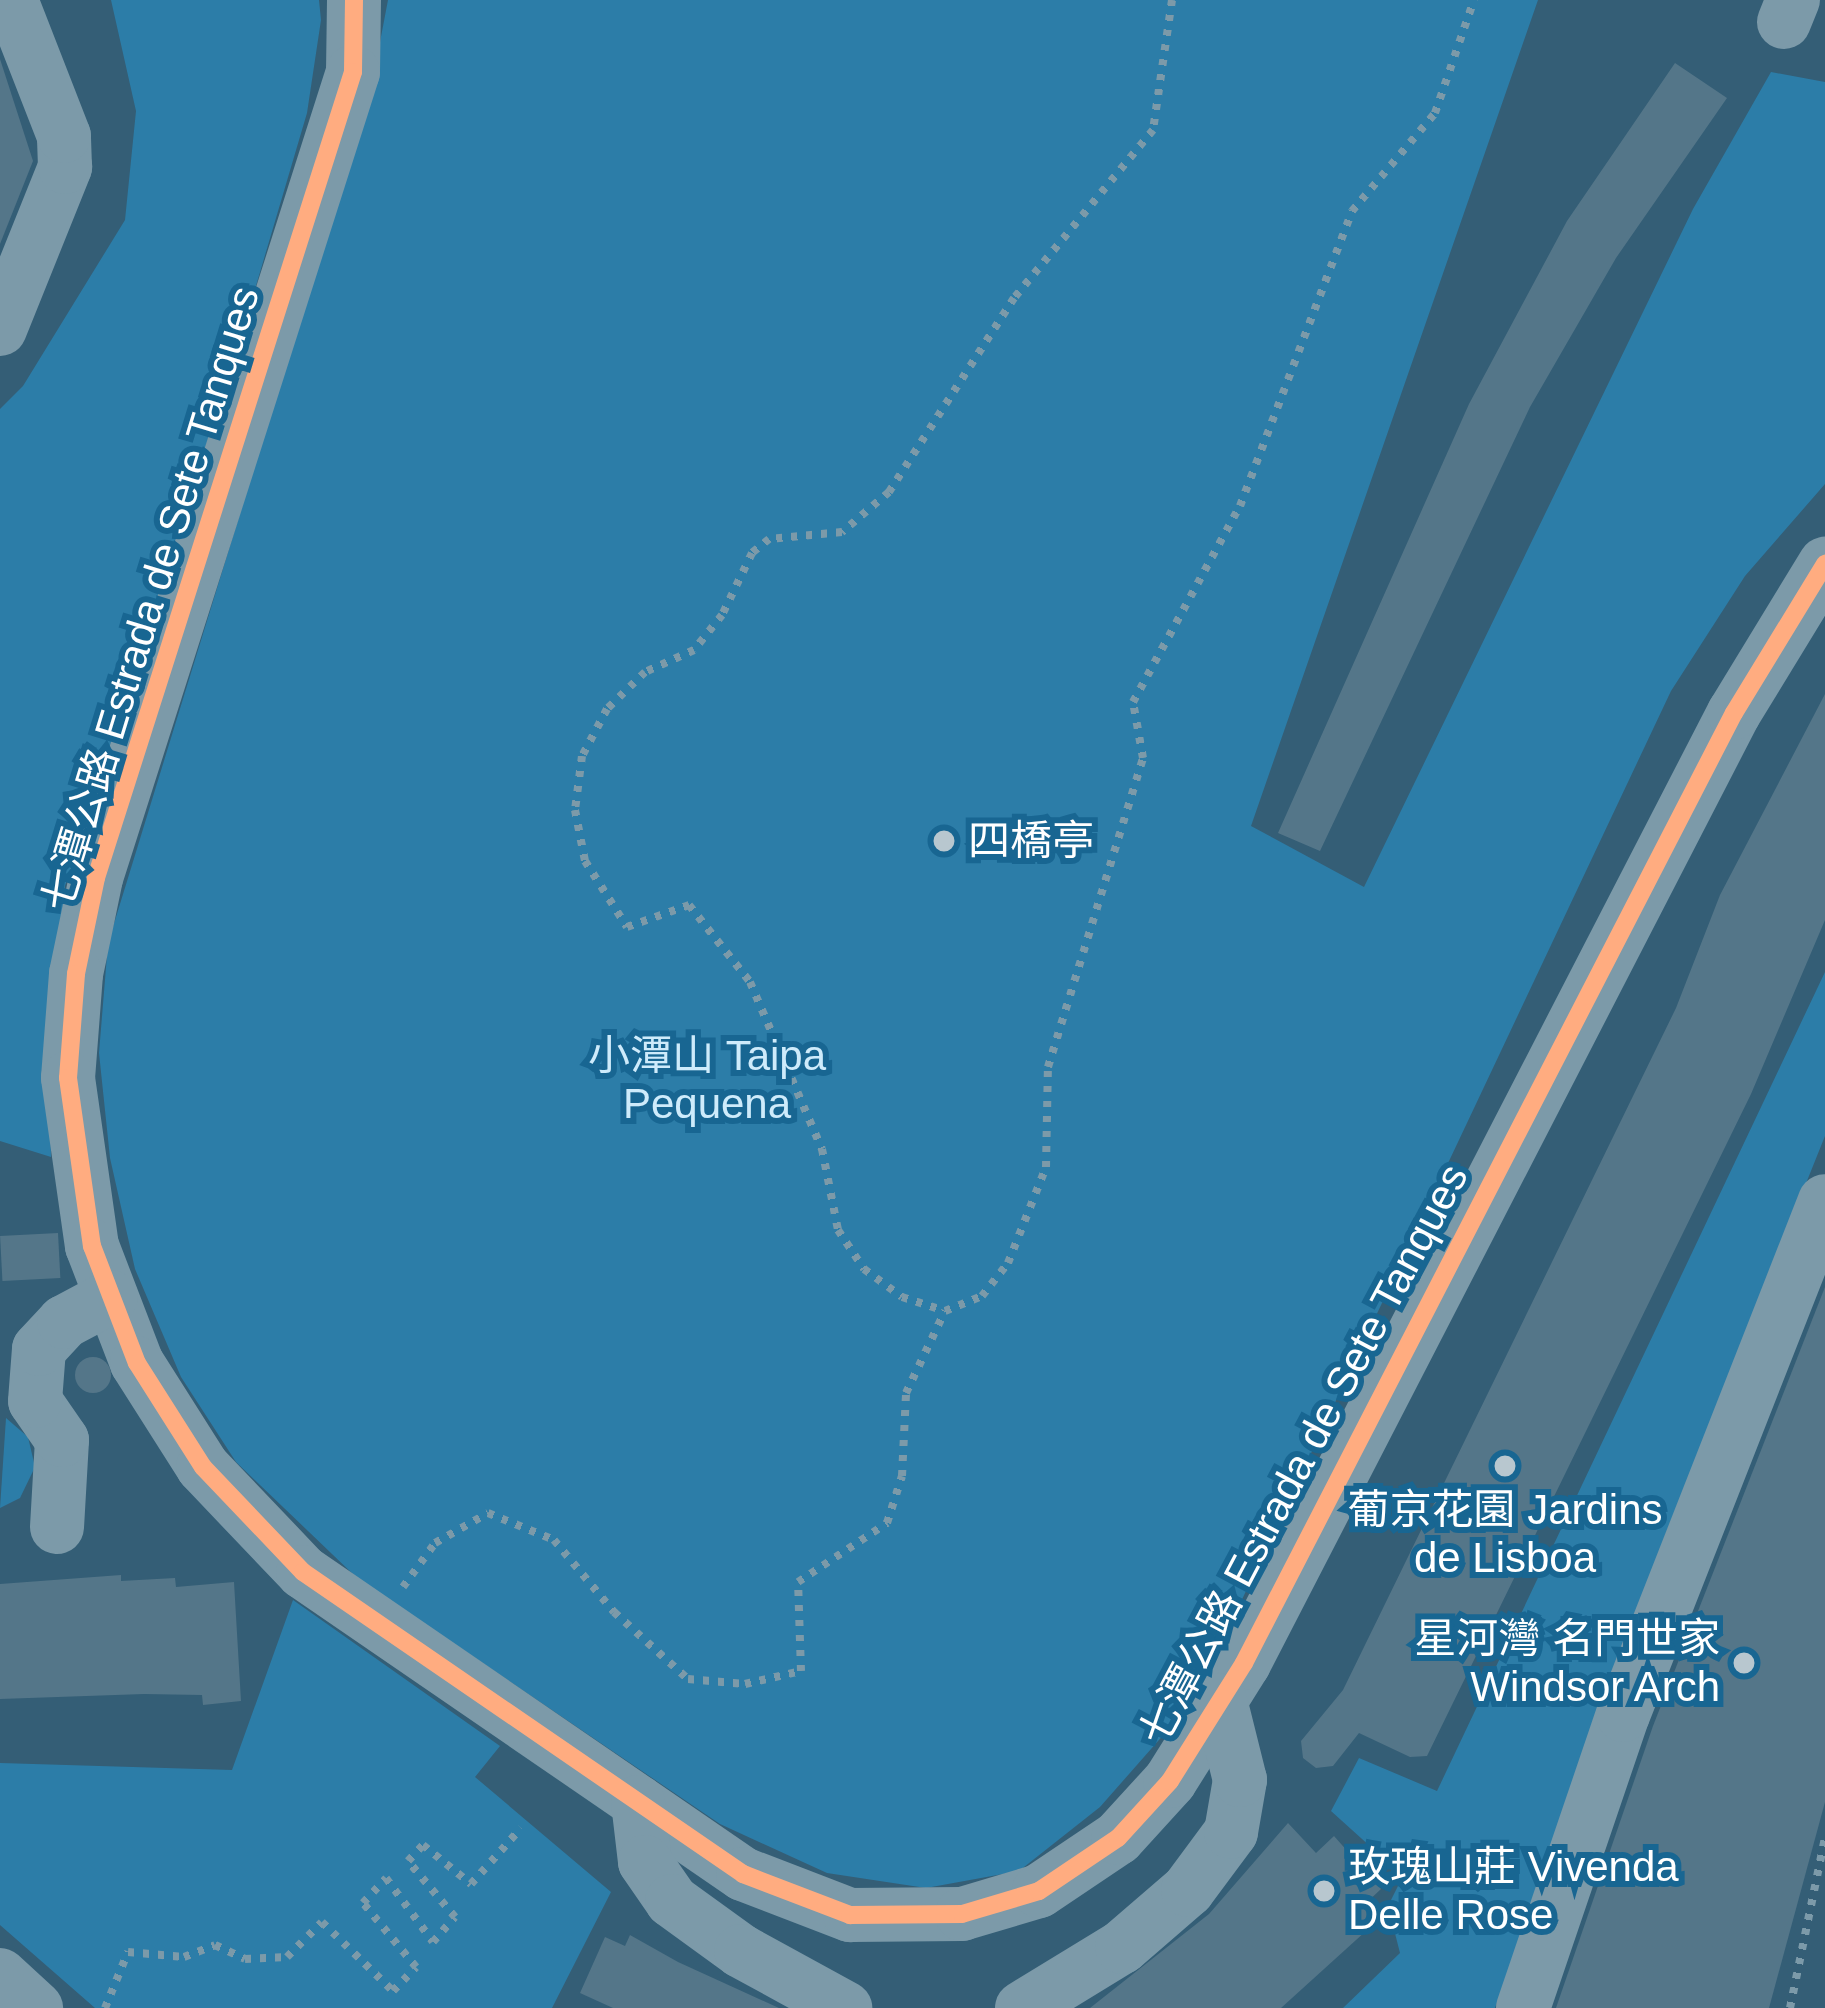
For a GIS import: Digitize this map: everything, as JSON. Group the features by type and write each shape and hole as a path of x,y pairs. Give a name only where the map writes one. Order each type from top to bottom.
{"street":[{"path":"0,328 65,167 64,136 10,0"},
{"name":"七潭公路 Estrada de Sete Tanques","path":"354,0 353,72 96,878 76,974 68,1078 92,1246 137,1363 203,1467 303,1572 742,1874 850,1915 962,1915 1039,1891 1118,1838 1170,1780 1220,1700 1734,713 1825,564"},
{"path":"1522,2008 1623,1715 1825,1201"},
{"path":"57,1527 62,1440 35,1401 39,1349 64,1322 111,1297"},
{"path":"1022,2008 1138,1933 1188,1890 1231,1832 1241,1806 1240,1780 1220,1700"},
{"path":"638,1802 645,1862 672,1901 741,1951 845,2008"},
{"path":"0,1975 36,2008"}],"path":[{"path":"1172,0 1153,130 1014,298 889,492 842,532 770,539 752,553 722,615 694,650 645,672 607,709 582,756 575,809 585,861 627,927 688,904 750,982 822,1149 838,1230 864,1269 902,1297 945,1311 982,1296 1008,1263 1046,1167 1048,1067 1143,758 1133,702 1240,506 1352,211 1436,113 1474,0"},
{"path":"377,1622 435,1543 488,1514 554,1540 614,1612 688,1679 745,1684 801,1671 798,1582 887,1523 902,1476 906,1393 945,1311"},
{"path":"105,2008 128,1952 184,1957 215,1945 245,1959 286,1957 322,1922 394,1991 416,1967 364,1904 386,1878 433,1942 455,1917 408,1861 423,1845 471,1884 521,1828"},
{"path":"1790,2008 1825,1838"}],"green space":[{"path":"111,0 319,0 321,20 307,113 240,340 65,886 49,1043 51,1157 0,1141 0,409 23,386 125,220 136,111"},
{"name":"小潭山 Taipa Pequena","path":"388,0 1538,0 1251,826 1364,887 1693,209 1771,72 1825,82 1825,484 1745,576 1671,691 1195,1699 1100,1807 1019,1871 926,1888 827,1873 720,1824 356,1577 236,1462 181,1377 135,1269 110,1158 99,1053 108,943 372,84"},
{"path":"1825,972 1825,1136 1666,1533 1495,2008 1343,2008 1400,1953 1388,1906 1403,1876 1331,1811 1359,1758 1437,1791"},
{"path":"6,1418 28,1437 35,1467 20,1498 0,1508"},
{"path":"293,1600 500,1746 475,1777 611,1892 552,2008 95,2008 0,1925 0,1763 232,1770"}],"building":[{"path":"0,59 33,161 0,244"},
{"path":"1675,63 1727,98 1616,258 1530,407 1320,851 1278,833 1469,404 1567,221"},
{"path":"1825,694 1825,920 1751,1094 1427,1756 1410,1757 1359,1733 1333,1766 1316,1768 1303,1758 1301,1741 1343,1690 1676,1008 1720,895"},
{"path":"58,1233 60,1278 2,1281 0,1236"},
{"name":"星河灣 名門世家 Windsor Arch","path":"1825,1287 1825,1802 1769,2008 1556,2008 1653,1726"},
{"path":"93,1357 106,1362 111,1375 106,1388 93,1393 80,1388 75,1375 80,1362"},
{"path":"121,1575 121,1581 175,1578 176,1587 234,1582 241,1701 203,1705 202,1695 144,1694 0,1699 0,1584"},
{"path":"1288,1823 1316,1853 1334,1836 1381,1889 1363,1906 1377,1921 1281,2008 1090,2008 1209,1914"},
{"path":"630,1935 779,2008 613,2008 580,1993 605,1937 625,1946"}],"cycle path":[{"path":"354,0 353,72 96,878 76,974 68,1078 92,1246 137,1363 203,1467 303,1572 743,1874 850,1915 962,1914 1039,1891 1118,1838 1170,1781 1244,1663 1734,713 1825,564"}],"place":[{"name":"四橋亭","path":"944,841"},
{"name":"葡京花園 Jardins de Lisboa","path":"1505,1466"},
{"name":"星河灣 名門世家 Windsor Arch","path":"1744,1663"},
{"name":"玫瑰山莊 Vivenda Delle Rose","path":"1324,1891"}]}
